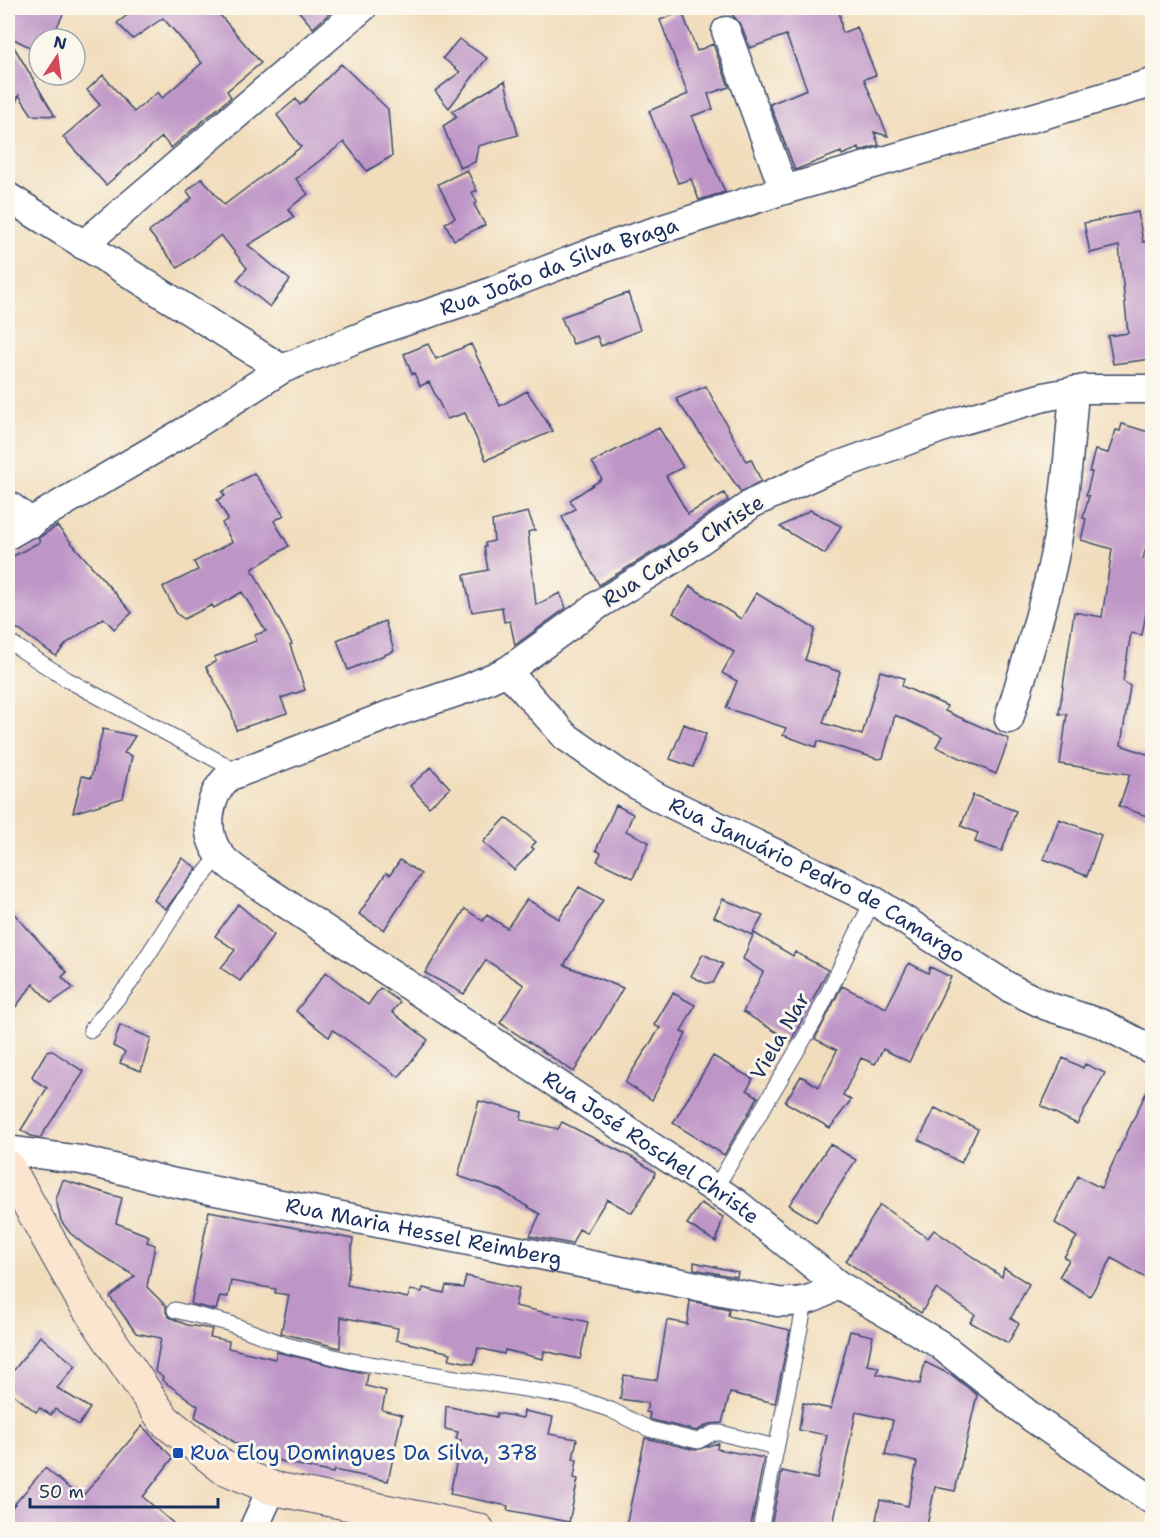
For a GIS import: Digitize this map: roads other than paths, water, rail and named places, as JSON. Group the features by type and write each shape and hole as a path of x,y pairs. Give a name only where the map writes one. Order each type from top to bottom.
{"main road":[{"path":"8,1167 81,1297 164,1420 223,1467 272,1488 478,1530"}],"street":[{"path":"83,244 362,8"},
{"path":"726,31 784,189"},
{"name":"Rua João da Silva Braga","path":"20,529 184,432 282,369 370,333 475,298 606,247 784,189 1152,83"},
{"path":"8,197 282,369"},
{"name":"Rua Carlos Christe","path":"236,774 394,713 469,688 507,671 601,603 675,558 767,496 824,471 947,425 1074,391 1152,389"},
{"path":"1009,719 1043,604 1057,544 1068,472 1074,391"},
{"path":"8,505 20,529"},
{"name":"Rua Januário Pedro de Camargo","path":"507,671 565,736 625,778 659,798 873,900 1010,987 1047,1006 1103,1024 1152,1050"},
{"path":"220,855 212,841 209,823 211,806 220,785 236,774"},
{"name":"Rua José Roschel Christe","path":"220,855 261,887 337,939 715,1189 837,1284 939,1344 1035,1419 1152,1500"},
{"name":"Rua Maria Hessel Reimberg","path":"8,1150 81,1160 175,1183 668,1281 778,1302 805,1303"},
{"path":"805,1303 819,1297 837,1284"},
{"path":"253,1530 272,1488"}],"lane":[{"path":"8,641 66,680 222,763 236,774"},
{"path":"91,1030 130,983 184,899 220,855"},
{"name":"Viela Nar","path":"715,1189 815,1020 873,900"},
{"path":"760,1530 775,1447 798,1348 805,1303"},
{"path":"175,1310 228,1323 286,1345 351,1361 574,1397 611,1410 649,1429 678,1437 698,1441 713,1433 721,1433 775,1447"}],"place":[{"name":"Rua Eloy Domingues Da Silva, 378","path":"178,1453"}]}
